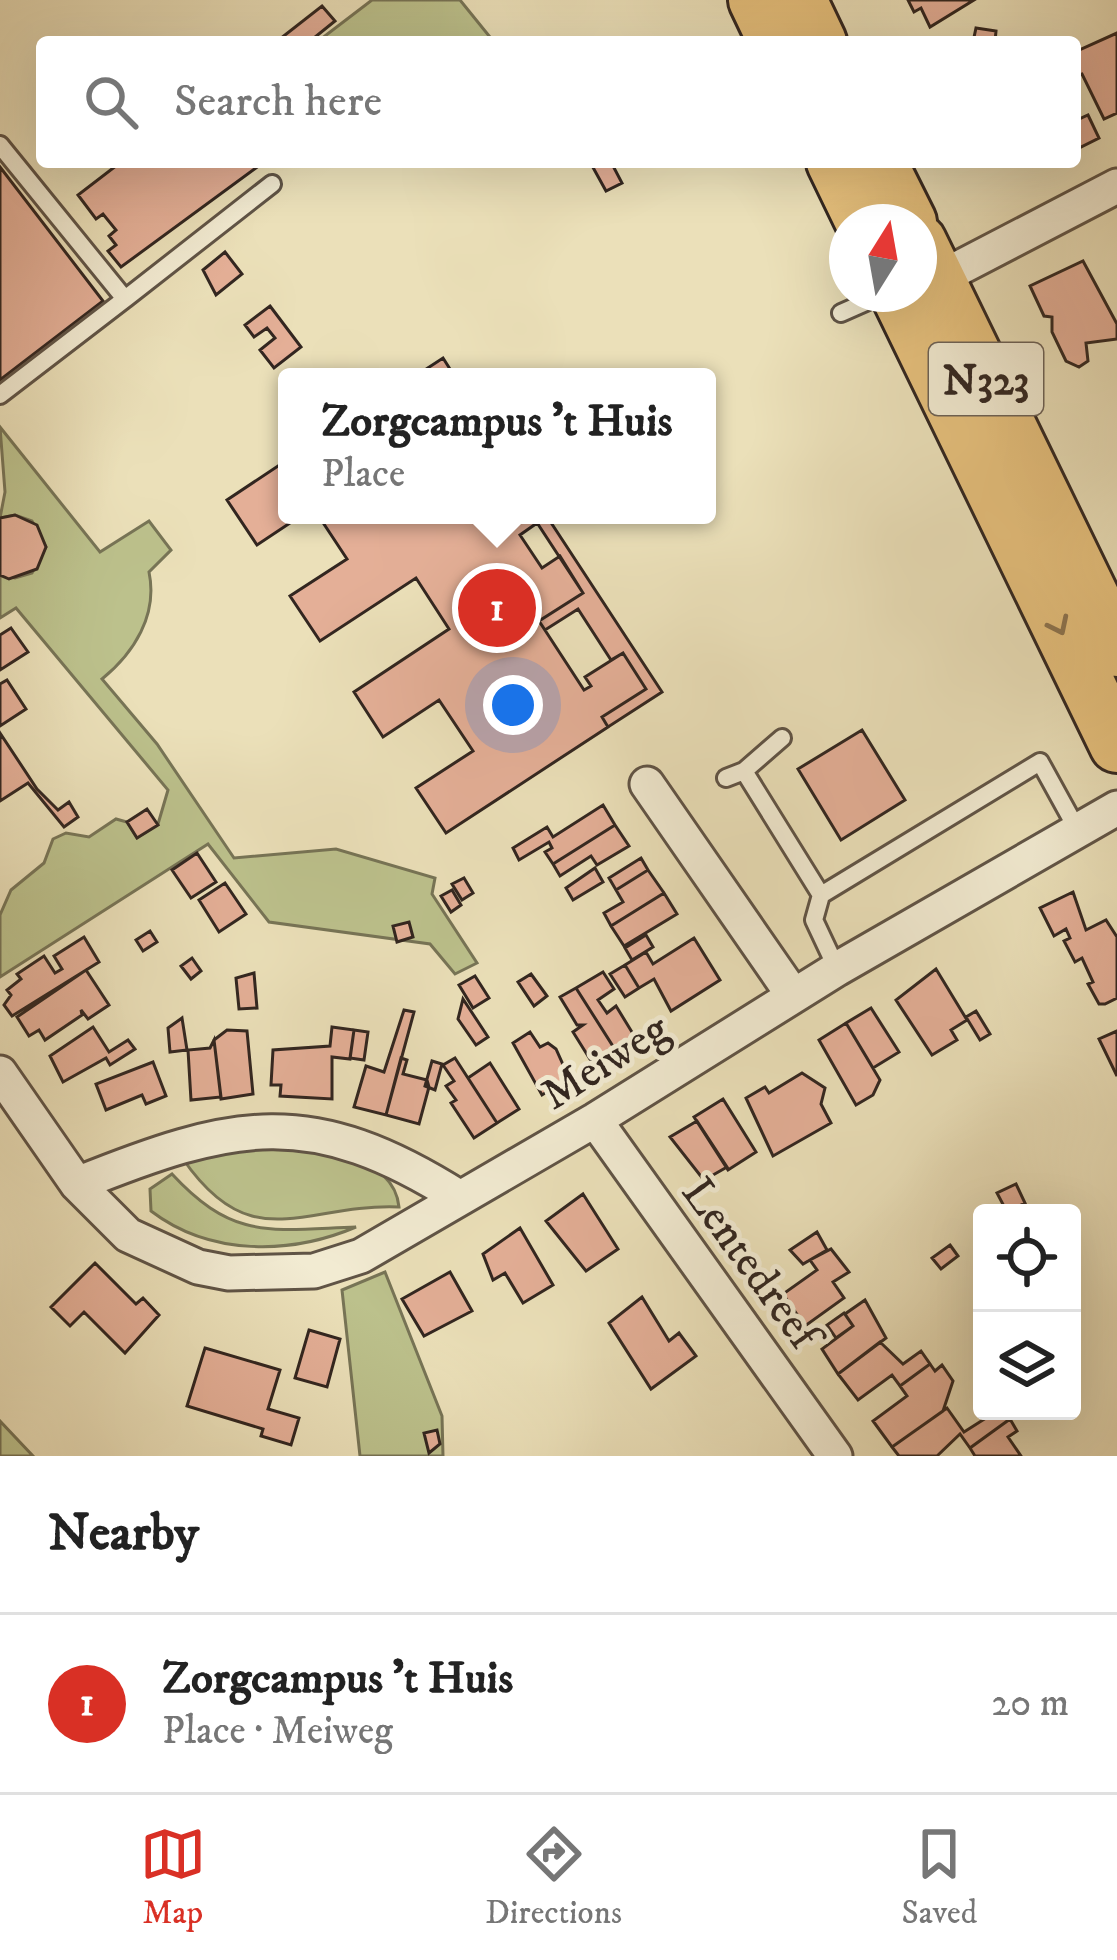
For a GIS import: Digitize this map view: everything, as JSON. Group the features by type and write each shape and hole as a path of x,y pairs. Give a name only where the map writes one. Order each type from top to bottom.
{"main road":[{"path":"756,0 773,36"},
{"path":"799,0 817,36"},
{"path":"837,168 854,204"},
{"path":"882,168 900,204"},
{"name":"N323","path":"937,310 1117,649"},
{"name":"N323","path":"934,312 1117,745"}],"street":[{"path":"937,266 1117,187"},
{"path":"647,784 793,995"},
{"name":"Meiweg","path":"0,1073 77,1184 128,1234 169,1255 229,1273 314,1271 361,1256 595,1120 793,995 1117,808"},
{"name":"Lentedreef","path":"595,1120 835,1456"},
{"path":"77,1184 181,1142 246,1131 287,1132 353,1143 413,1168 460,1198"}],"lane":[{"path":"0,145 125,299"},
{"path":"0,395 272,184"},
{"path":"841,314 845,312"},
{"path":"726,778 745,771 782,738"},
{"path":"837,969 814,920 821,895 1040,762 1078,831"},
{"path":"745,771 821,895"}],"green space":[{"path":"372,0 460,0 489,36 325,36"},
{"path":"0,427 100,552 149,521 171,550 149,572 150,603 141,632 102,679 157,744 234,858 336,849 435,878 432,894 477,963 455,974 430,944 269,922 208,844 0,977 0,915 11,890 44,863 53,839 66,833 89,837 116,819 127,822 137,838 158,824 168,790 16,608 0,618 0,575 15,578 32,573 46,547 32,521 15,515 0,518 5,492"},
{"path":"251,1148 316,1151 362,1162 393,1187 399,1207 281,1219 257,1217 232,1208 208,1190 183,1159"},
{"path":"172,1174 215,1211 255,1227 356,1227 278,1246 224,1243 199,1236 151,1211 150,1189"},
{"path":"385,1272 442,1416 443,1456 360,1456 342,1290"},
{"path":"0,1421 33,1456 0,1456"}],"building":[{"path":"908,0 974,0 930,27 921,8 914,12"},
{"path":"322,6 335,21 316,36 284,36"},
{"path":"976,28 996,31 996,36 974,36"},
{"path":"1117,33 1117,113 1104,119 1081,74 1081,49"},
{"path":"1088,115 1099,138 1081,147 1081,118"},
{"path":"0,167 103,301 0,380"},
{"path":"113,168 256,168 121,267 108,251 116,245 109,236 116,230 103,214 96,219 78,195"},
{"path":"593,168 614,168 622,183 606,191"},
{"path":"225,252 242,274 216,295 203,270"},
{"path":"1083,261 1117,324 1117,339 1086,343 1088,361 1079,367 1066,361 1052,332 1052,317 1044,316 1030,286"},
{"path":"270,306 301,347 274,368 260,350 275,338 267,328 254,337 245,325"},
{"path":"443,358 449,368 428,368"},
{"path":"278,466 278,524 288,524 257,545 227,500"},
{"path":"15,515 37,525 46,547 37,569 9,579 0,575 0,518"},
{"path":"324,524 536,524 520,535 542,568 560,556 583,593 539,621 584,690 591,686 585,677 623,653 646,689 602,717 608,727 446,833 416,788 473,751 439,700 383,737 354,692 449,629 416,578 320,641 290,596 347,559"},
{"path":"538,524 552,524 662,692 608,727 602,717 646,689 623,653 611,660 578,609 545,630 539,621 583,593"},
{"path":"11,628 28,652 0,670 0,635"},
{"path":"7,680 26,709 0,726 0,684"},
{"path":"862,730 905,800 841,840 798,769"},
{"path":"0,733 37,789 58,810 69,802 78,817 64,827 28,783 0,801"},
{"path":"603,805 615,825 553,864 545,852 552,848 549,842 519,860 513,848 547,827 553,837"},
{"path":"147,809 158,825 137,838 127,822"},
{"path":"615,825 629,846 597,865 591,856 560,876 553,864"},
{"path":"197,853 216,882 191,898 172,870"},
{"path":"641,858 648,870 616,890 609,878"},
{"path":"595,868 603,882 573,900 566,888"},
{"path":"648,870 664,893 611,926 604,913 623,902 616,890"},
{"path":"464,878 473,893 462,900 452,884"},
{"path":"225,883 246,914 219,932 199,900"},
{"path":"452,890 461,905 451,912 441,896"},
{"path":"1073,892 1086,930 1106,920 1117,937 1117,998 1105,1004 1099,1004 1088,984 1093,982 1082,958 1075,962 1064,941 1070,938 1066,929 1054,936 1040,908"},
{"path":"664,893 677,914 624,946 611,926"},
{"path":"409,922 413,937 397,942 393,926"},
{"path":"150,931 157,942 143,951 136,940"},
{"path":"646,935 653,947 632,960 625,948"},
{"path":"84,937 99,962 12,1016 4,1005 11,995 7,990 21,979 17,974 44,956 55,973 62,969 54,956"},
{"path":"694,938 720,980 671,1011 654,979 639,988 625,965 646,952 653,964"},
{"path":"192,958 201,971 191,979 181,966"},
{"path":"625,965 639,988 625,997 610,974"},
{"path":"936,969 967,1020 951,1030 957,1040 932,1055 896,1000"},
{"path":"86,970 109,1005 88,1019 81,1010 82,1015 45,1040 39,1030 29,1036 17,1017"},
{"path":"603,972 614,989 598,1000 607,1013 616,1006 635,1037 616,1051 576,988"},
{"path":"254,973 257,1008 239,1009 236,978"},
{"path":"531,974 547,996 534,1006 518,982"},
{"path":"475,976 489,998 473,1008 459,985"},
{"path":"576,988 616,1051 593,1064 573,1032 583,1025 577,1025 560,997"},
{"path":"463,999 488,1037 476,1045 458,1019"},
{"path":"871,1008 899,1052 873,1068 846,1023"},
{"path":"404,1010 414,1012 386,1115 354,1107 366,1066 384,1072"},
{"path":"976,1011 990,1034 980,1040 966,1017"},
{"path":"182,1018 187,1050 170,1052 168,1028"},
{"path":"846,1023 880,1080 873,1095 856,1105 819,1040"},
{"path":"93,1027 109,1052 128,1040 135,1049 110,1065 106,1058 63,1082 50,1056"},
{"path":"332,1027 354,1030 350,1059 332,1057 332,1099 280,1096 281,1085 271,1085 273,1050 330,1046"},
{"path":"227,1030 247,1031 253,1094 221,1099 214,1040"},
{"path":"354,1030 368,1032 364,1060 350,1058"},
{"path":"1117,1031 1117,1076 1099,1039"},
{"path":"530,1032 540,1047 548,1043 556,1049 569,1078 542,1095 513,1043"},
{"path":"214,1040 221,1097 191,1100 188,1050 210,1048"},
{"path":"401,1058 407,1060 403,1074 427,1080 429,1087 419,1124 386,1115"},
{"path":"455,1058 497,1123 474,1138 451,1103 456,1100 446,1086 454,1081 443,1065"},
{"path":"432,1061 442,1064 435,1090 425,1086"},
{"path":"153,1062 166,1096 146,1104 142,1095 106,1110 96,1084"},
{"path":"490,1063 519,1109 497,1123 468,1078"},
{"path":"802,1073 825,1088 821,1104 831,1123 773,1156 746,1098 765,1087 769,1093"},
{"path":"723,1099 756,1152 728,1170 694,1117"},
{"path":"697,1121 727,1167 706,1179 707,1184 670,1137"},
{"path":"1016,1184 1025,1203 1003,1204 997,1193"},
{"path":"583,1194 618,1249 586,1271 546,1221"},
{"path":"520,1228 553,1285 523,1303 505,1273 493,1280 483,1254"},
{"path":"817,1232 827,1250 803,1264 790,1250"},
{"path":"950,1245 958,1256 941,1269 932,1258"},
{"path":"831,1249 849,1272 833,1282 844,1298 805,1326 783,1294 817,1270 810,1260"},
{"path":"95,1263 136,1304 143,1298 159,1315 125,1353 84,1312 70,1326 51,1307"},
{"path":"450,1272 472,1311 424,1336 402,1299"},
{"path":"642,1297 669,1341 679,1333 696,1356 651,1389 609,1323"},
{"path":"865,1300 886,1338 838,1374 822,1349 853,1326 845,1314"},
{"path":"844,1313 853,1326 836,1338 827,1325"},
{"path":"309,1330 340,1339 327,1387 295,1378"},
{"path":"880,1342 903,1364 921,1351 930,1364 900,1386 892,1375 858,1400 838,1374"},
{"path":"205,1348 280,1370 268,1409 299,1418 291,1445 261,1436 263,1429 187,1406"},
{"path":"930,1364 935,1371 942,1365 953,1381 943,1411 892,1447 873,1421 907,1396 900,1386"},
{"path":"947,1408 964,1432 983,1420 1009,1420 970,1448 960,1434 937,1456 899,1456 892,1447"},
{"path":"1011,1420 1017,1431 1008,1437 1021,1456 975,1456 970,1448"},
{"path":"437,1430 440,1444 429,1453 424,1433"}],"place":[{"name":"Zorgcampus 't Huis","path":"497,608"}]}
